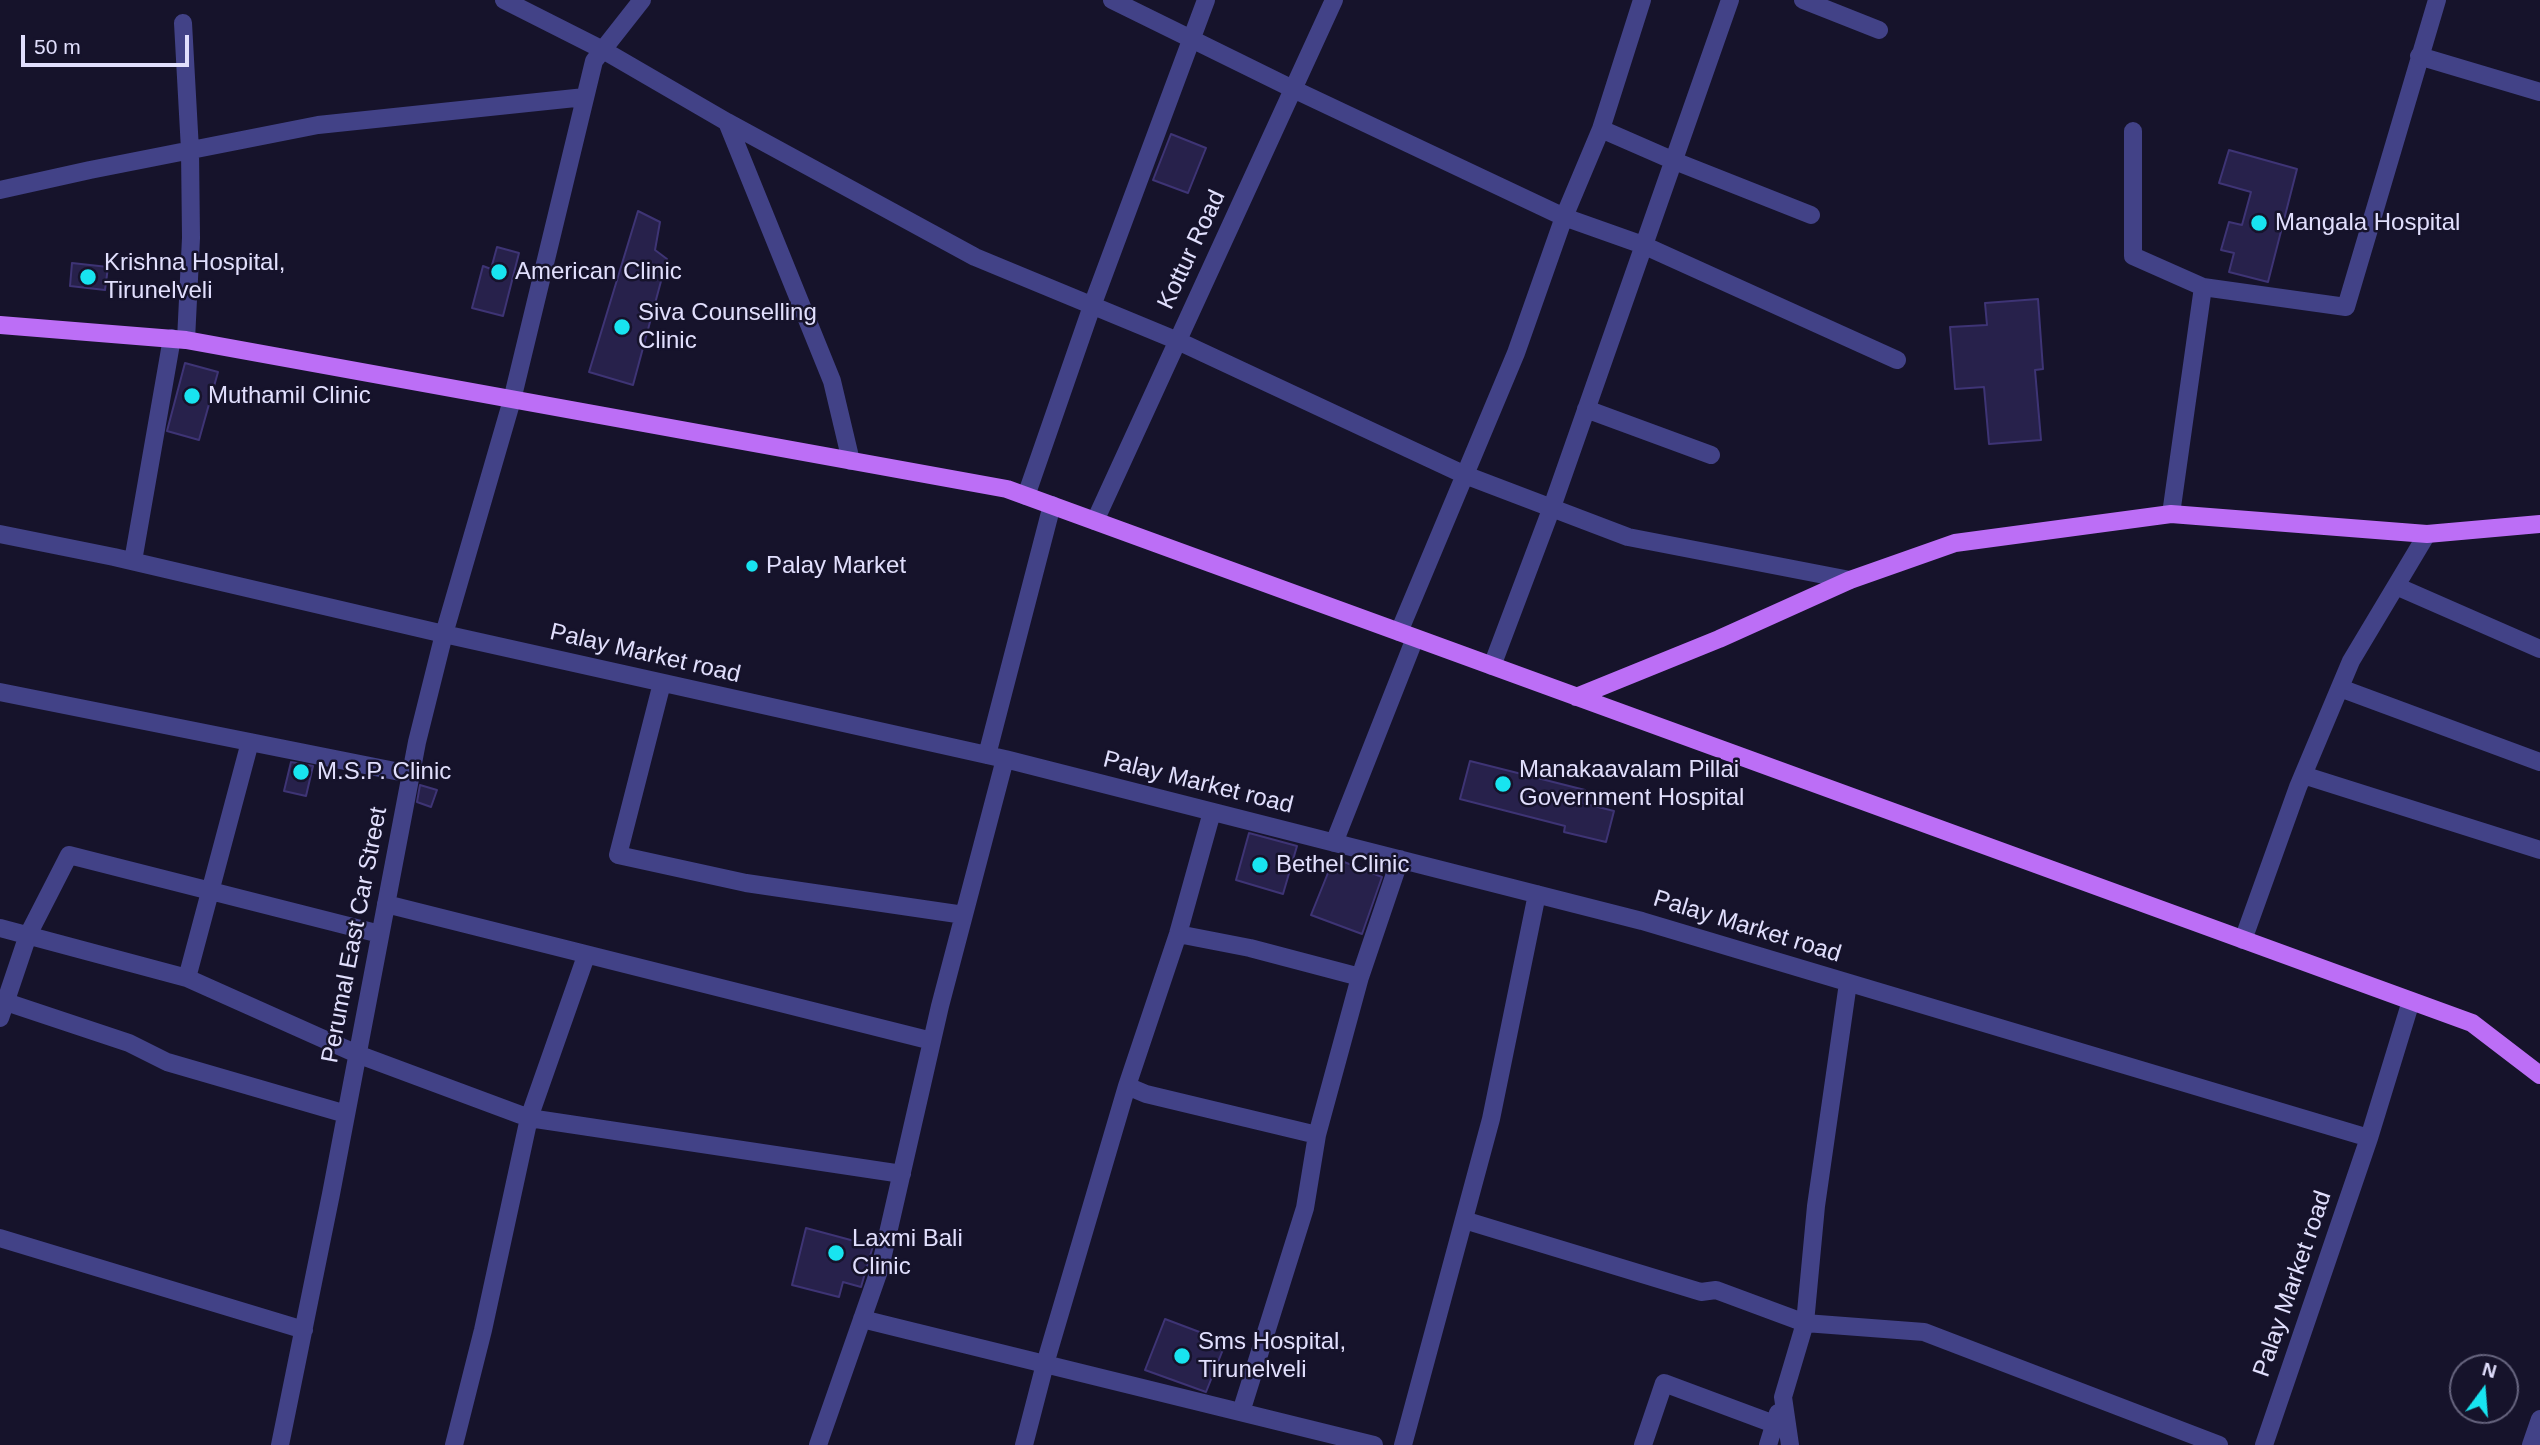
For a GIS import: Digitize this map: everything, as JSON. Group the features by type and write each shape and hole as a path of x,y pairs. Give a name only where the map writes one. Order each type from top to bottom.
{"main road":[{"path":"0,325 179,339 1007,489 2472,1023 2540,1075"},
{"path":"1576,697 1719,639 1850,580 1955,543 2171,514 2427,534 2540,524"}],"street":[{"path":"504,0 603,50 975,257 1178,341 1465,475 1628,537 1850,580"},
{"name":"Perumal East Car Street","path":"280,1445 358,1054 410,774 444,635 512,400 594,61 642,0"},
{"path":"1112,0 1564,217 1643,245 1897,360"},
{"path":"1026,496 1092,306 1206,0"},
{"name":"Kottur Road","path":"1095,521 1334,0"},
{"path":"1334,843 1465,475 1516,353 1564,217 1601,129 1642,0"},
{"path":"1492,666 1552,507 1730,0"},
{"path":"1802,0 1879,30"},
{"path":"2133,131 2133,256 2203,287 2346,307 2437,0"},
{"path":"133,561 179,339 191,238 190,150 183,23"},
{"path":"2419,56 2540,92"},
{"path":"0,190 318,125 586,97"},
{"path":"727,121 832,381 851,461"},
{"path":"1601,129 1811,215"},
{"path":"2171,514 2203,287"},
{"path":"1586,409 1712,456"},
{"path":"818,1445 880,1268 964,915 1052,505"},
{"name":"Palay Market road","path":"0,534 133,561 444,635 996,757 1400,859 1642,921 2369,1138"},
{"path":"2243,940 2303,775 2351,660 2427,534"},
{"path":"2396,586 2540,649"},
{"path":"662,683 618,855 746,883 964,915"},
{"path":"2340,688 2540,762"},
{"path":"0,692 410,774"},
{"path":"187,978 250,742"},
{"path":"2303,775 2540,850"},
{"path":"1024,1445 1045,1364 1128,1086 1178,934 1212,812"},
{"path":"346,1114 167,1062 129,1043 2,1006 29,935 69,855 380,934"},
{"path":"1241,1412 1305,1208 1317,1135 1360,977 1400,859"},
{"path":"1404,1445 1491,1119 1537,894"},
{"path":"386,904 932,1041"},
{"path":"0,928 187,978 358,1054 529,1118 902,1174"},
{"path":"1178,934 1250,948 1360,977"},
{"path":"454,1445 483,1330 529,1118 586,956"},
{"path":"1768,1445 1805,1323 1816,1206 1848,982"},
{"name":"Palay Market road","path":"2264,1445 2369,1138 2411,1001"},
{"path":"1128,1086 1146,1094 1317,1135"},
{"path":"1464,1220 1701,1292 1716,1290 1805,1323 1924,1332 2219,1445"},
{"path":"0,1238 304,1330"},
{"path":"862,1319 1374,1445"},
{"path":"1643,1445 1664,1383 1774,1424"},
{"path":"1783,1397 1790,1445"},
{"path":"2531,1445 2540,1419"}],"building":[{"path":"1171,134 1206,148 1188,193 1153,180"},
{"path":"2229,150 2297,169 2268,282 2229,272 2234,253 2221,250 2229,222 2242,225 2251,192 2219,183"},
{"path":"638,211 660,222 655,250 667,259 633,385 589,372"},
{"path":"497,247 519,253 503,316 472,308 483,266 491,269"},
{"path":"72,263 108,267 105,290 70,286"},
{"path":"2038,299 2043,369 2035,370 2041,440 1989,444 1984,387 1955,389 1950,327 1987,325 1985,303"},
{"path":"185,363 218,372 199,440 167,431"},
{"path":"1470,761 1585,790 1582,803 1614,811 1606,842 1564,832 1565,826 1460,799"},
{"path":"291,762 313,766 306,796 284,791"},
{"path":"420,785 437,790 431,807 417,802"},
{"path":"1249,833 1297,846 1283,894 1236,880"},
{"path":"1334,858 1382,877 1362,934 1311,915"},
{"path":"806,1228 873,1246 861,1287 843,1282 839,1297 792,1285"},
{"path":"1165,1319 1226,1342 1206,1392 1145,1370"}],"place":[{"name":"Mangala Hospital","path":"2259,223"},
{"name":"American Clinic","path":"499,272"},
{"name":"Krishna Hospital, Tirunelveli","path":"88,277"},
{"name":"Siva Counselling Clinic","path":"622,327"},
{"name":"Muthamil Clinic","path":"192,396"},
{"name":"Palay Market","path":"752,566"},
{"name":"M.S.P. Clinic","path":"301,772"},
{"name":"Manakaavalam Pillai Government Hospital","path":"1503,784"},
{"name":"Bethel Clinic","path":"1260,865"},
{"name":"Laxmi Bali Clinic","path":"836,1253"},
{"name":"Sms Hospital, Tirunelveli","path":"1182,1356"}]}
